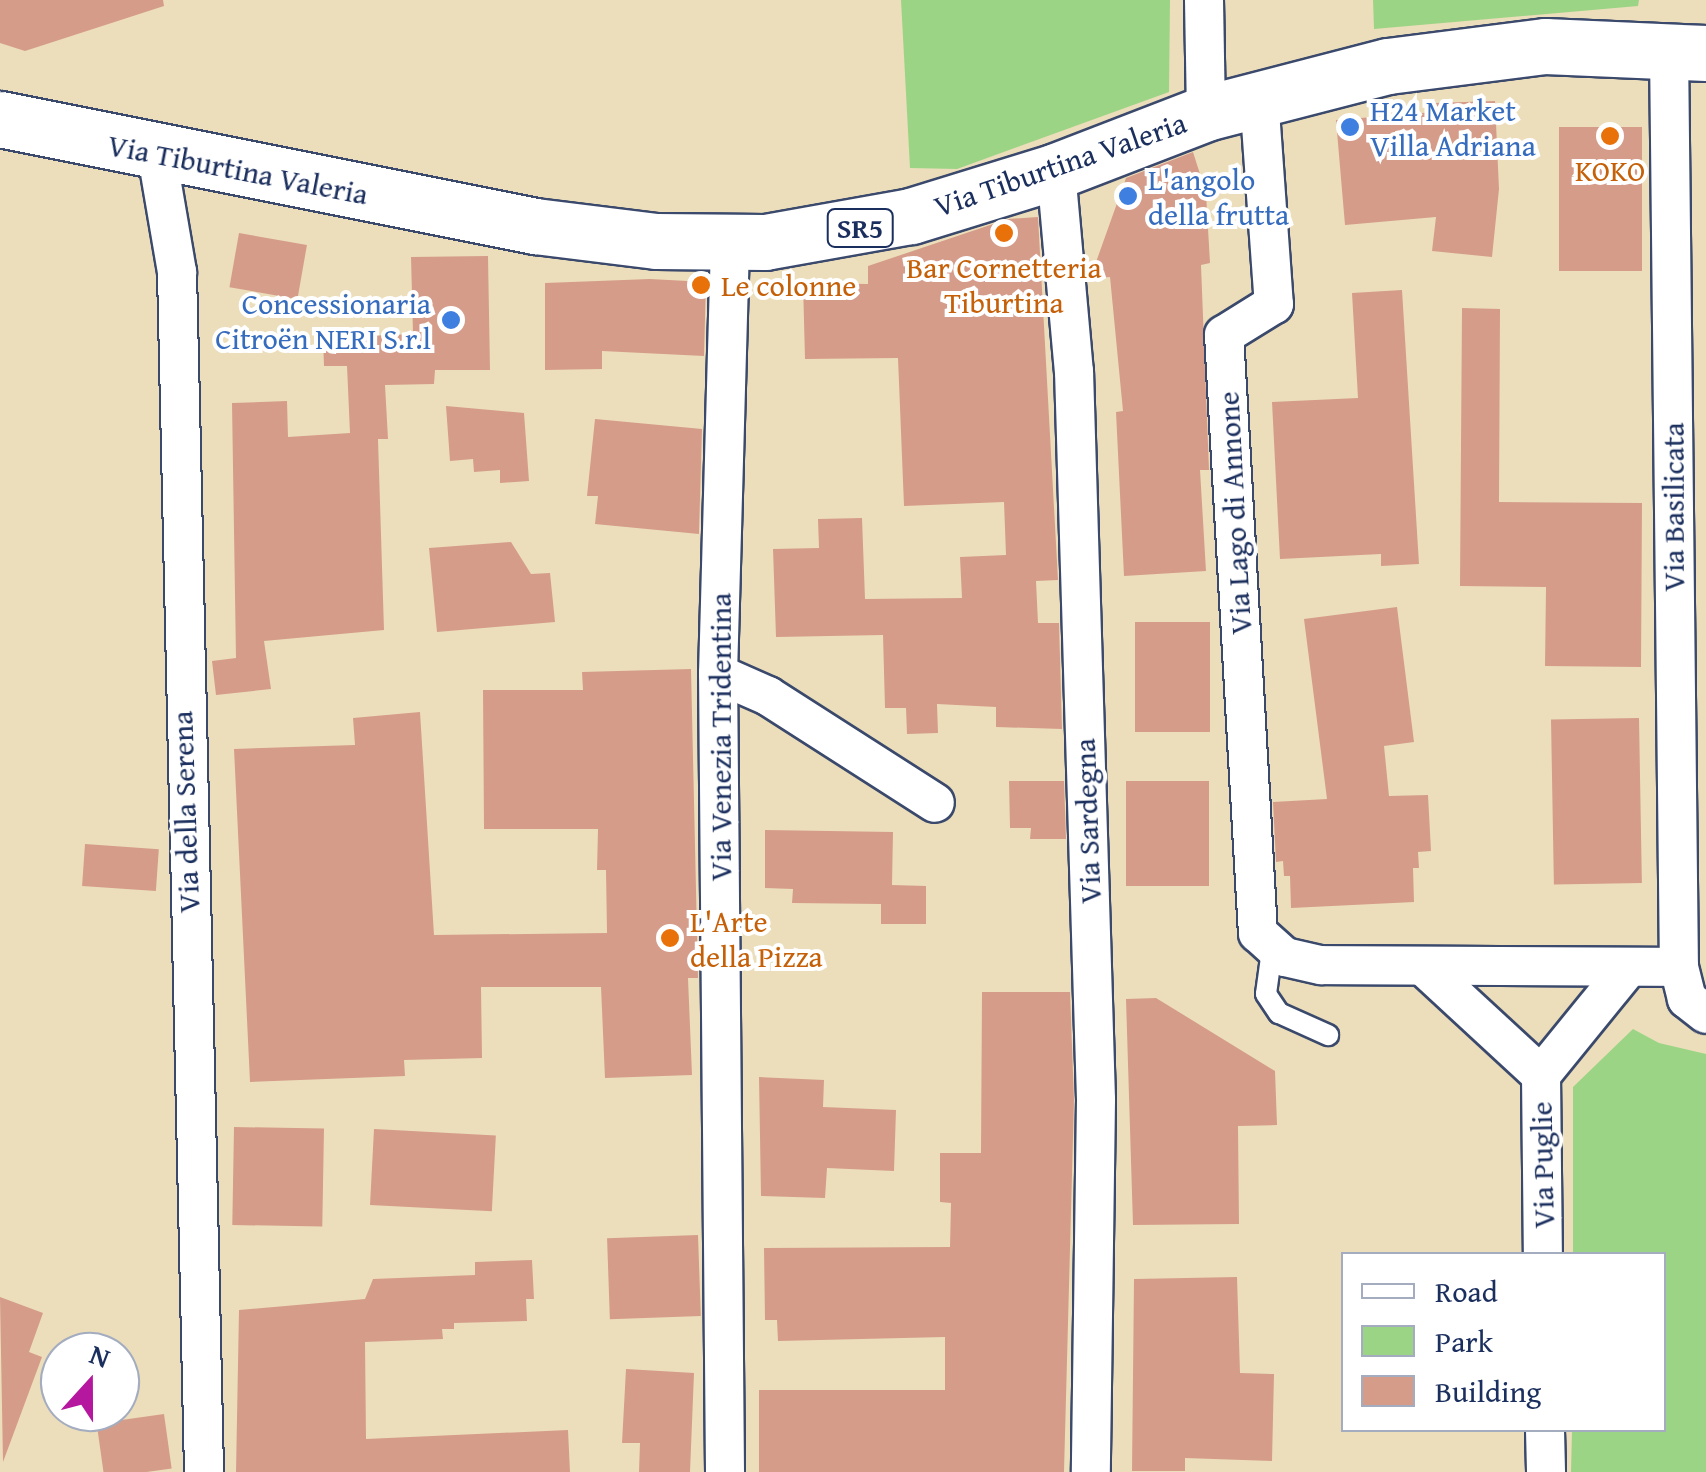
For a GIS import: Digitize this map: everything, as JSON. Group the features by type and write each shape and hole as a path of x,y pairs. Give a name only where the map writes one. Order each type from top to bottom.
{"main road":[{"name":"Via Tiburtina Valeria","path":"0,118 157,155 536,226 730,243 876,225 1056,171 1206,113 1447,56 1544,46 1688,51"}],"street":[{"path":"1204,0 1206,113"},
{"name":"Via Basilicata","path":"1679,967 1688,51"},
{"name":"Via Lago di Annone","path":"1259,98 1274,304 1224,335 1255,922 1272,950"},
{"name":"Via della Serena","path":"157,155 178,272 204,1472"},
{"name":"Via Sardegna","path":"1056,171 1074,371 1096,1100 1091,1472"},
{"name":"Via Venezia Tridentina","path":"725,1472 718,674 730,243"},
{"path":"718,674 768,696 935,803"},
{"path":"1272,950 1311,964 1679,967 1688,999 1706,1014"},
{"path":"1424,967 1541,1075 1627,969"},
{"name":"Via Puglie","path":"1541,1075 1543,1252"},
{"path":"1545,1432 1546,1472"}],"lane":[{"path":"1272,950 1266,994 1278,1013 1328,1036"}],"green space":[{"path":"901,0 1170,0 1169,92 957,169 910,168"},
{"path":"1373,0 1639,0 1638,6 1374,29"},
{"path":"1633,1029 1659,1043 1706,1054 1706,1472 1571,1472 1572,1432 1666,1432 1666,1252 1573,1252 1573,1087"}],"building":[{"path":"0,0 163,0 164,6 25,51 0,43"},
{"path":"1495,101 1499,189 1492,257 1432,251 1436,217 1345,225 1336,120 1434,112 1434,103"},
{"path":"1559,127 1642,127 1642,271 1559,271"},
{"path":"1193,152 1206,193 1210,263 1201,265 1209,470 1200,470 1206,571 1124,576 1116,412 1123,411 1110,277 1090,279 1126,178"},
{"path":"1038,217 1058,580 1036,581 1038,623 1059,623 1062,729 996,727 996,707 937,704 938,733 907,734 906,708 885,708 883,635 776,637 773,549 819,548 818,519 862,518 865,599 962,598 960,557 1006,555 1004,502 904,506 898,358 805,359 803,283 868,284 868,266 1008,219"},
{"path":"239,233 307,245 297,299 229,287"},
{"path":"488,256 490,370 435,370 434,384 385,385 388,439 378,439 384,630 264,641 271,689 216,695 212,661 236,658 232,403 287,401 288,437 350,433 347,366 324,366 323,338 413,334 411,257"},
{"path":"650,279 706,282 704,356 602,351 602,369 545,370 545,283"},
{"path":"1402,290 1419,564 1381,566 1381,554 1280,559 1272,402 1358,398 1352,293"},
{"path":"1462,308 1500,309 1499,502 1642,503 1641,667 1545,666 1546,587 1460,586"},
{"path":"446,406 524,413 529,481 500,483 500,470 474,472 473,459 450,461"},
{"path":"595,419 702,429 699,534 595,524 598,496 587,496"},
{"path":"511,542 531,574 550,573 555,622 437,632 429,548"},
{"path":"1397,607 1414,742 1384,746 1389,796 1428,795 1431,851 1418,852 1419,868 1413,868 1414,902 1291,908 1290,876 1284,876 1283,861 1276,862 1273,802 1327,799 1304,619"},
{"path":"1135,622 1210,622 1210,732 1135,732"},
{"path":"691,669 698,978 688,978 692,1075 605,1078 601,987 481,987 482,1058 404,1060 405,1076 250,1082 234,749 355,745 353,718 420,712 434,935 607,933 606,870 597,870 598,829 484,829 483,690 583,690 582,672"},
{"path":"1639,718 1642,883 1554,885 1551,720"},
{"path":"1009,781 1064,781 1066,839 1030,839 1031,828 1010,828"},
{"path":"1126,781 1209,781 1209,886 1126,886"},
{"path":"765,830 893,832 892,885 926,886 926,924 881,924 881,904 792,903 793,889 765,888"},
{"path":"85,844 159,849 156,891 82,886"},
{"path":"982,992 1070,992 1074,1100 1064,1472 759,1472 759,1390 945,1390 945,1337 778,1341 777,1320 765,1320 764,1248 950,1247 951,1203 940,1202 940,1153 981,1153"},
{"path":"1156,998 1275,1071 1277,1125 1238,1126 1239,1224 1133,1225 1126,999"},
{"path":"759,1077 824,1080 823,1107 896,1110 894,1171 827,1168 825,1198 761,1196"},
{"path":"234,1127 324,1129 322,1227 232,1225"},
{"path":"374,1129 496,1135 492,1211 370,1205"},
{"path":"698,1235 701,1316 610,1319 607,1238"},
{"path":"532,1260 534,1299 526,1299 527,1321 454,1323 454,1329 442,1329 443,1339 365,1342 366,1439 568,1430 570,1472 236,1472 239,1310 365,1299 373,1279 475,1275 475,1262"},
{"path":"1237,1277 1240,1373 1274,1374 1272,1461 1185,1458 1185,1471 1132,1471 1134,1279"},
{"path":"0,1297 43,1313 29,1352 40,1356 40,1362 3,1462"},
{"path":"626,1369 694,1373 690,1472 639,1472 640,1443 622,1443"},
{"path":"164,1414 172,1468 103,1472 98,1432 140,1432 140,1417"}],"place":[{"name":"H24 Market Villa Adriana","path":"1350,127"},
{"name":"KOKO","path":"1610,136"},
{"name":"L'angolo della frutta","path":"1128,196"},
{"name":"Bar Cornetteria Tiburtina","path":"1004,233"},
{"name":"Le colonne","path":"701,285"},
{"name":"Concessionaria Citroën NERI S.r.l","path":"451,320"},
{"name":"L'Arte della Pizza","path":"670,938"}]}
